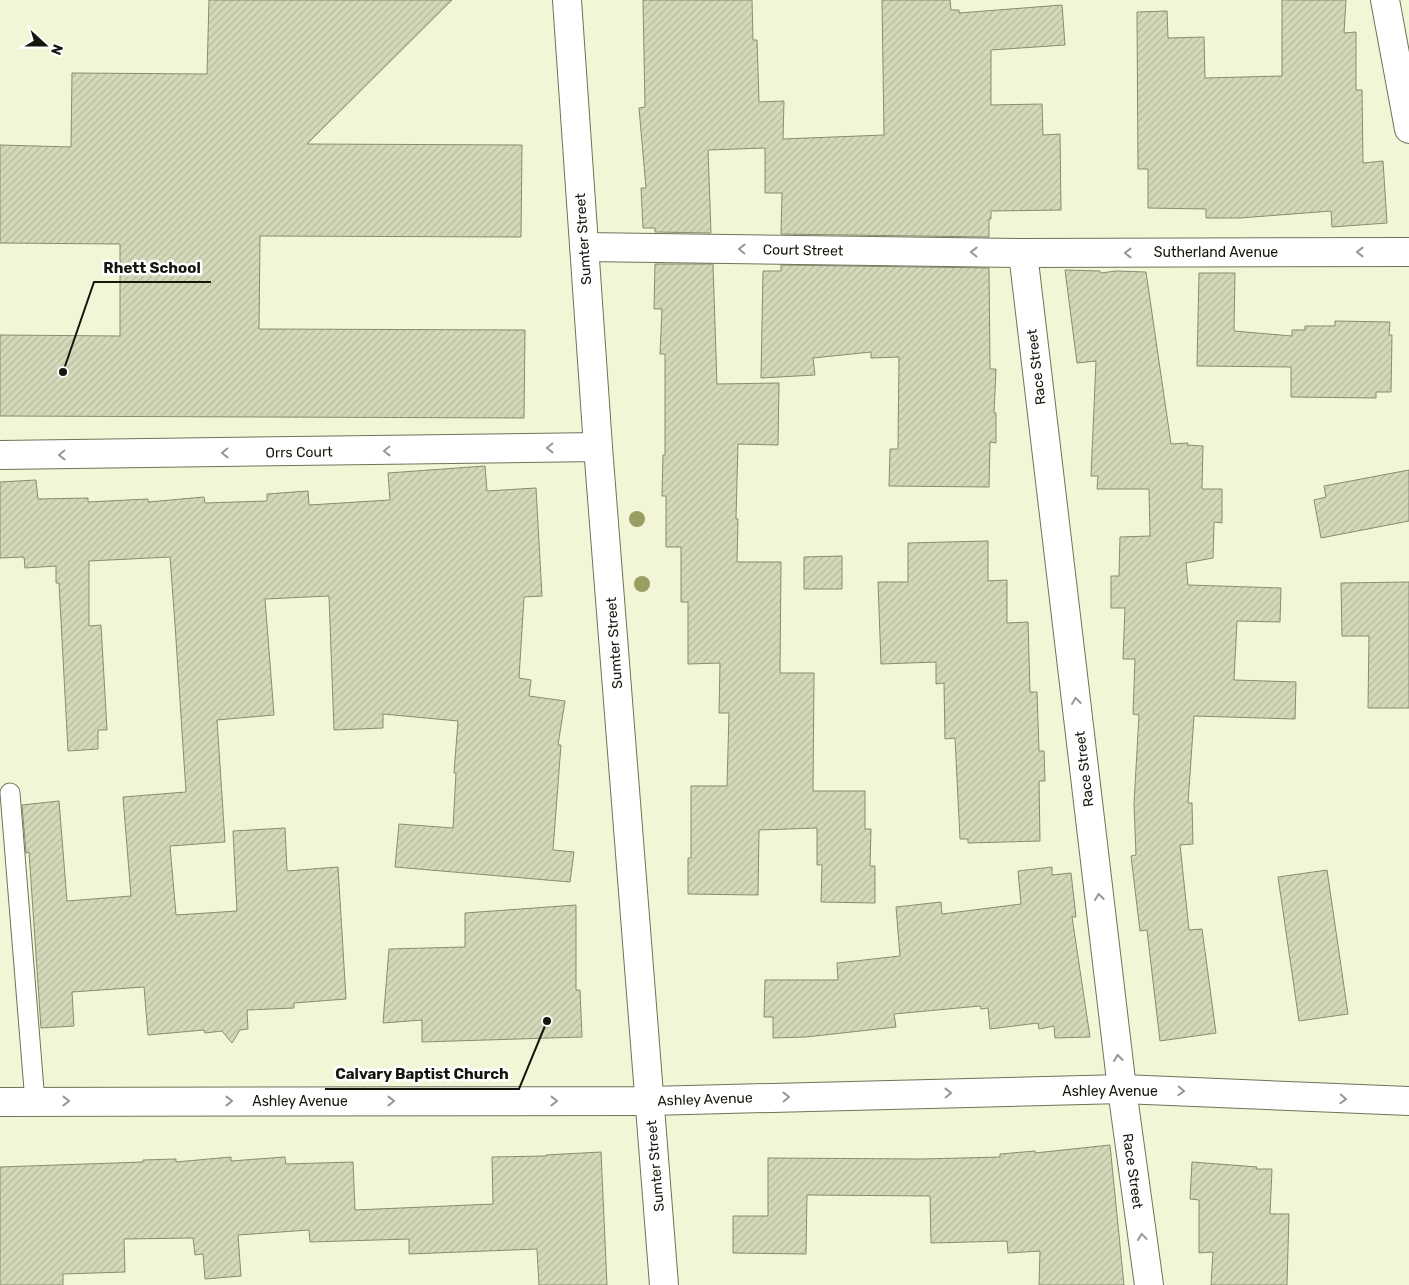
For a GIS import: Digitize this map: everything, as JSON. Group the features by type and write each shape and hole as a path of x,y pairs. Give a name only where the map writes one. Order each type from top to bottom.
{"street":[{"name":"Sumter Street","path":"567,0 598,447 664,1285"},
{"path":"1385,0 1409,129"},
{"name":"Court Street","path":"584,247 1023,253"},
{"name":"Sutherland Avenue","path":"1023,253 1409,252"},
{"name":"Race Street","path":"1023,253 1122,1089 1149,1285"},
{"name":"Orrs Court","path":"0,455 598,447"},
{"name":"Ashley Avenue","path":"0,1102 650,1101 1122,1089 1409,1102"}],"lane":[{"path":"10,792 35,1102"}],"building":[{"path":"209,0 452,0 307,144 522,145 521,237 260,236 259,329 525,330 524,418 0,416 0,335 120,336 120,244 0,243 0,145 71,147 72,73 207,74"},
{"path":"643,0 752,0 753,40 757,40 759,102 784,101 783,139 884,135 882,0 950,0 951,10 959,10 959,13 1062,5 1065,45 991,50 991,105 1042,104 1043,135 1060,134 1061,210 991,211 989,237 781,234 782,193 765,193 765,148 708,150 711,233 655,232 655,228 643,228 641,188 646,188 639,108 645,107"},
{"path":"1282,0 1346,0 1344,33 1356,32 1356,90 1362,90 1363,163 1383,161 1387,223 1332,227 1331,211 1240,218 1206,218 1206,209 1148,208 1148,169 1138,169 1137,12 1167,11 1168,38 1204,37 1205,78 1282,76"},
{"path":"655,264 713,264 717,384 779,383 778,445 738,444 737,562 781,562 780,673 814,673 813,791 865,791 865,829 871,829 870,866 875,866 875,903 821,902 822,865 817,865 817,828 759,830 758,895 688,894 688,858 691,858 691,786 727,786 729,713 719,713 720,663 688,664 688,602 681,602 681,547 666,547 666,496 662,496 663,455 665,455 665,354 660,354 662,309 654,309"},
{"path":"781,265 989,268 990,369 996,369 994,413 996,413 996,443 990,442 989,487 889,486 890,449 898,449 899,357 871,358 871,352 813,358 815,375 761,378 763,271 781,271"},
{"path":"1065,270 1100,271 1101,273 1116,271 1146,272 1171,444 1188,443 1187,445 1203,446 1202,489 1222,489 1222,523 1214,522 1213,558 1186,563 1188,585 1281,588 1280,622 1237,621 1234,680 1296,682 1295,719 1194,716 1188,803 1192,803 1193,844 1180,845 1189,930 1202,929 1216,1033 1160,1041 1147,930 1140,931 1131,856 1136,855 1134,804 1139,715 1133,714 1135,659 1123,659 1125,608 1111,608 1111,576 1119,576 1120,537 1150,536 1149,489 1097,489 1098,476 1091,476 1096,361 1077,363"},
{"path":"1199,273 1235,273 1234,331 1292,336 1292,330 1305,330 1305,326 1335,326 1335,321 1390,322 1389,335 1392,335 1391,392 1376,392 1376,398 1291,397 1291,367 1197,366"},
{"path":"485,466 487,491 536,488 542,596 524,597 519,678 531,680 529,696 565,701 558,745 561,745 553,850 574,852 570,882 395,867 399,824 453,828 456,773 454,773 458,721 383,714 383,728 334,730 329,596 265,599 274,715 217,720 225,842 170,846 176,915 237,911 233,831 285,828 287,871 338,867 346,999 294,1003 294,1008 247,1010 248,1029 240,1030 232,1043 222,1031 205,1033 204,1030 148,1035 144,987 72,992 74,1026 41,1028 29,852 26,853 22,805 59,801 67,901 131,896 123,797 186,792 170,557 89,561 89,626 101,625 107,730 98,730 98,749 68,751 59,583 56,583 56,566 25,568 24,557 0,558 0,482 36,480 38,499 88,498 88,502 148,499 148,502 204,497 205,503 267,501 267,494 308,491 309,505 390,500 388,473"},
{"path":"1409,470 1409,521 1321,538 1314,500 1326,497 1324,486"},
{"path":"988,541 988,581 1007,580 1007,623 1028,622 1030,692 1037,692 1039,751 1044,751 1045,781 1039,781 1040,841 968,843 968,839 960,839 955,738 945,739 944,683 936,684 936,662 881,664 878,582 908,582 908,543"},
{"path":"842,556 842,589 804,589 804,557"},
{"path":"1409,582 1409,708 1368,708 1369,636 1342,636 1341,583"},
{"path":"1052,867 1052,875 1071,873 1076,917 1072,917 1090,1037 1055,1038 1054,1026 1039,1029 1038,1023 990,1029 988,1008 981,1009 980,1006 894,1014 896,1027 806,1037 773,1038 773,1017 764,1017 765,980 838,980 837,963 900,956 896,907 941,902 942,914 1021,904 1018,871"},
{"path":"1327,870 1348,1014 1299,1021 1278,877"},
{"path":"576,905 576,990 580,990 582,1037 422,1042 422,1020 383,1023 389,949 465,947 465,913"},
{"path":"1110,1145 1124,1285 1039,1285 1040,1251 1008,1253 1007,1241 931,1243 930,1196 807,1195 806,1254 733,1253 733,1216 768,1216 768,1158 922,1159 1000,1157 1000,1154 1035,1151 1035,1153"},
{"path":"601,1152 607,1285 539,1285 537,1249 409,1254 409,1239 310,1242 309,1230 238,1235 241,1276 205,1279 203,1254 195,1255 193,1238 124,1239 125,1272 63,1274 63,1285 0,1285 0,1167 176,1159 176,1162 231,1157 231,1161 285,1157 286,1164 353,1162 355,1210 493,1204 492,1157"},
{"path":"1192,1162 1272,1169 1270,1214 1289,1214 1287,1285 1211,1285 1213,1252 1199,1253 1199,1200 1190,1199"}],"place":[{"name":"Rhett School","path":"63,372"},
{"name":"Calvary Baptist Church","path":"547,1021"}]}
